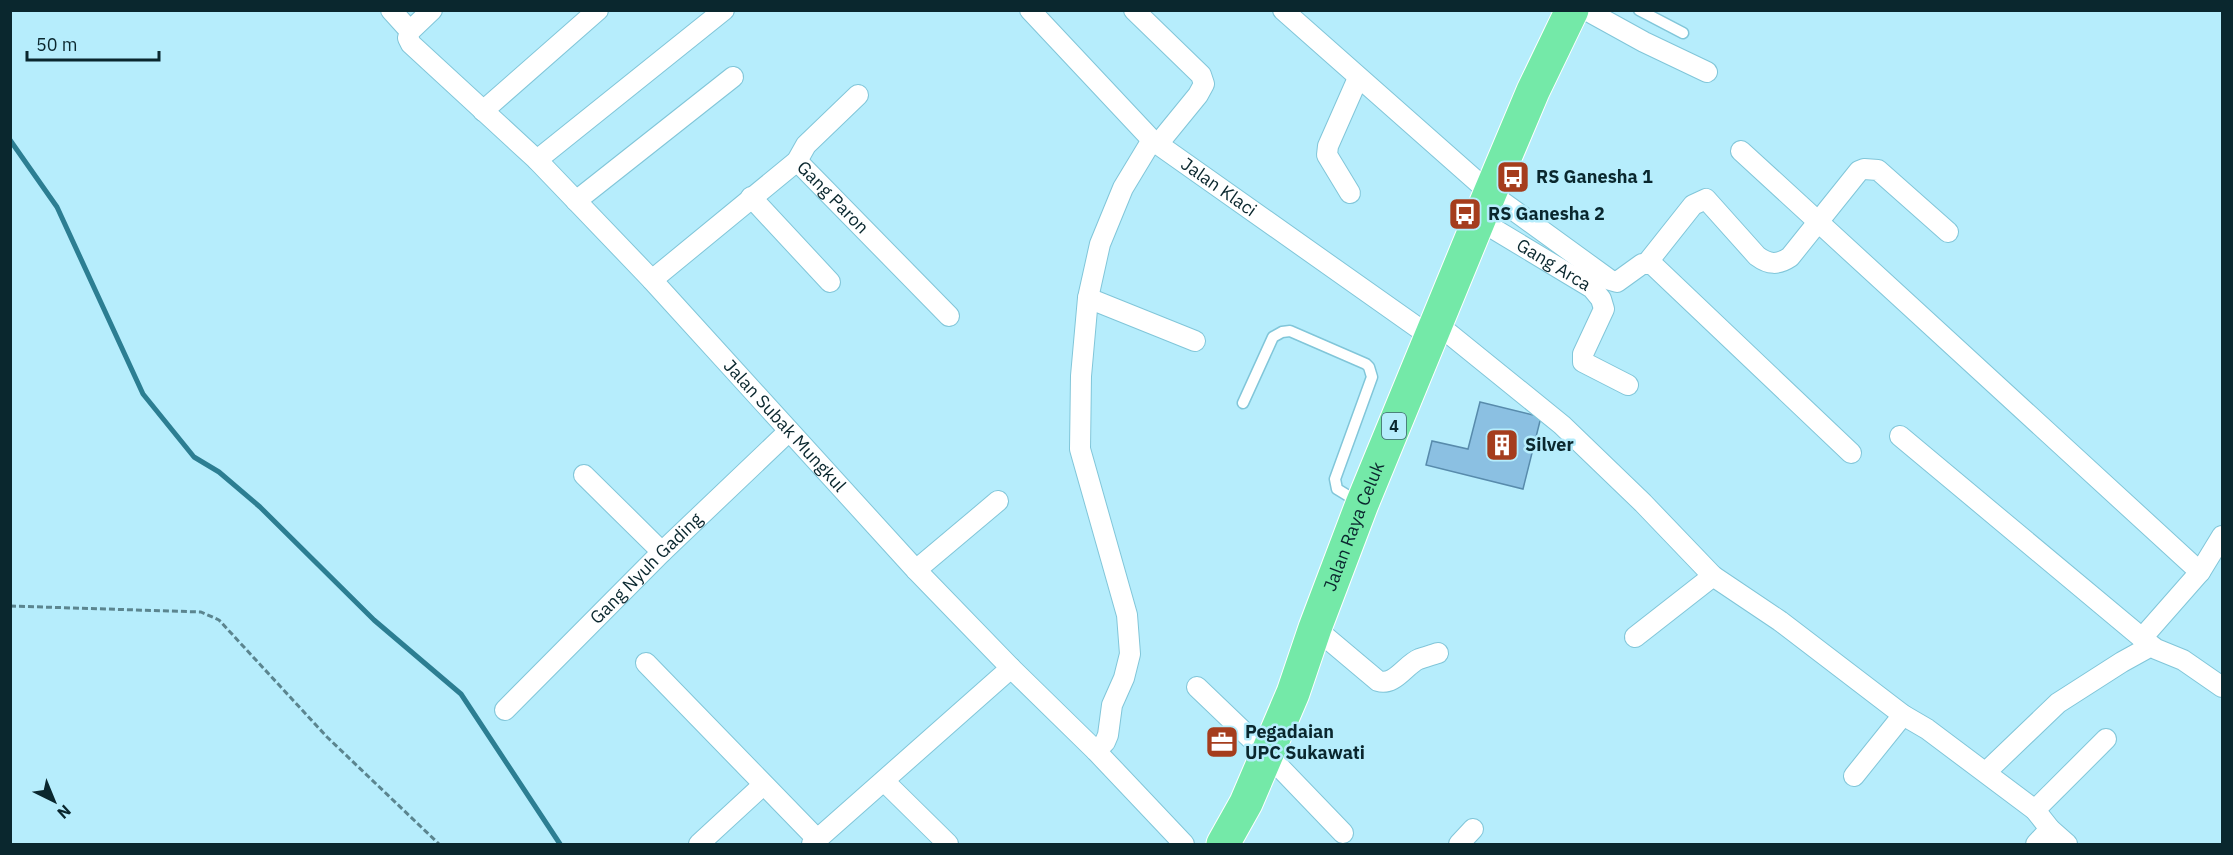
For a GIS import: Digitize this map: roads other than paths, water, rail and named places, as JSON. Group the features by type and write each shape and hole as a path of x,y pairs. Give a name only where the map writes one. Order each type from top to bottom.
{"highway":[{"name":"Jalan Raya Celuk","path":"1223,844 1246,804 1293,693 1362,504 1433,330 1487,214 1533,91 1572,10"}],"street":[{"name":"Jalan Subak Mungkul","path":"391,10 410,31 408,38 411,44 537,160 652,280 916,570 1096,751 1184,844"},
{"path":"410,31 432,10"},
{"path":"483,111 598,10"},
{"path":"537,160 724,10"},
{"name":"Jalan Klaci","path":"1030,10 1155,142 1433,330 1562,425 1643,503 1713,576 1764,609 1903,715 1927,729 1986,772 2035,810 2050,829 2067,844"},
{"path":"1096,751 1108,735 1112,705 1124,678 1130,654 1127,615 1080,449 1081,376 1088,298 1100,244 1123,188 1155,142 1198,95 1204,84 1201,75 1134,10"},
{"path":"1283,10 1358,78 1487,214 1610,280 1617,282 1647,263 1693,205 1706,199 1758,256 1765,262 1774,264 1790,257 1859,171 1871,168 1878,170 1948,232"},
{"path":"1586,10 1644,42 1707,72"},
{"path":"576,201 733,77"},
{"path":"1350,193 1327,155 1358,78"},
{"path":"797,161 806,146 858,95"},
{"path":"1741,151 2200,572"},
{"name":"Gang Paron","path":"652,280 797,161 949,316"},
{"path":"751,197 830,282"},
{"name":"Gang Arca","path":"1487,214 1592,288 1598,295 1604,309 1583,354 1583,362 1628,385"},
{"path":"1647,263 1652,264 1851,453"},
{"path":"1088,298 1195,341"},
{"name":"Gang Nyuh Gading","path":"505,710 662,552 789,431"},
{"path":"1900,436 2147,642 2183,660 2223,687"},
{"path":"584,475 662,552"},
{"path":"916,570 998,501"},
{"path":"1986,772 2058,703 2122,662 2147,642 2200,572 2223,536"},
{"path":"1635,637 1713,576"},
{"path":"1315,628 1373,677 1383,682 1391,680 1419,659 1438,653"},
{"path":"646,663 815,842 1011,668"},
{"path":"1197,687 1343,833"},
{"path":"1854,776 1903,715"},
{"path":"2035,810 2106,739"},
{"path":"884,781 948,844"},
{"path":"699,844 763,785"},
{"path":"1459,844 1473,829"},
{"path":"2036,844 2050,829"}],"lane":[{"path":"1639,10 1683,33"},
{"path":"1242,403 1273,337 1282,332 1290,331 1370,367 1372,377 1335,480 1337,489 1362,504"}],"waterway":[{"path":"10,140 57,207 143,394 194,457 219,472 260,507 374,620 461,694 560,844"}],"place":[{"name":"RS Ganesha 1","path":"1513,177"},
{"name":"RS Ganesha 2","path":"1465,214"},
{"name":"Silver","path":"1502,445"},
{"name":"Pegadaian UPC Sukawati","path":"1222,742"}]}
